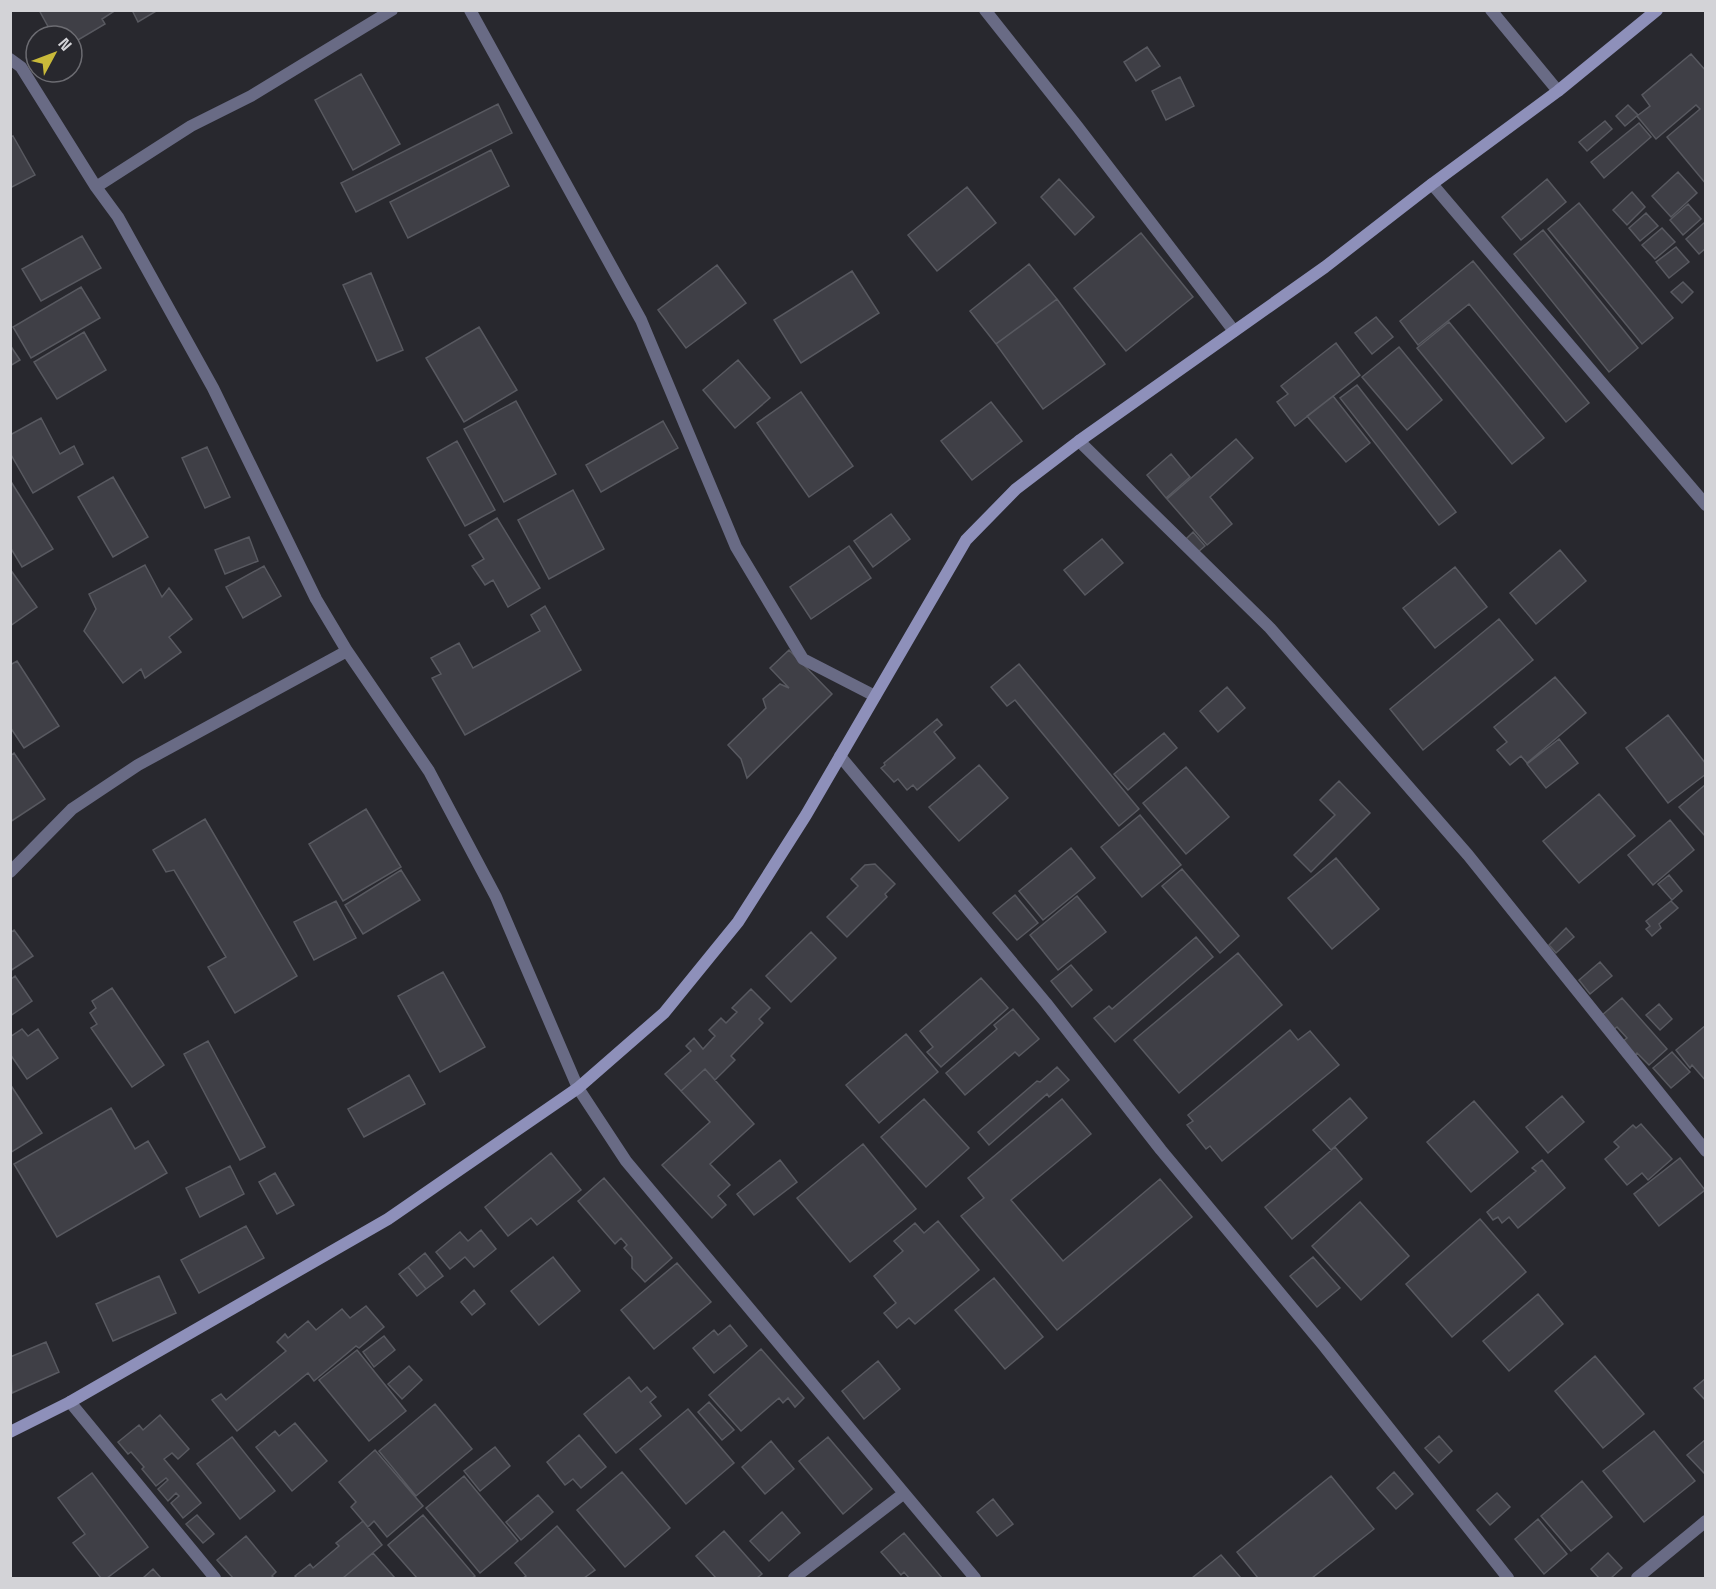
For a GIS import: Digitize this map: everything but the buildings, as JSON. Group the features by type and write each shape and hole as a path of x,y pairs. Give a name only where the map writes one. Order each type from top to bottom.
{"street":[{"path":"96,187 191,126 251,96 392,10"},
{"path":"470,10 641,320 736,547 803,659 875,696"},
{"path":"985,10 1234,331"},
{"path":"1491,10 1558,91"},
{"path":"10,1432 70,1402 388,1219 578,1088 664,1013 738,922 806,815 966,540 1016,489 1079,441 1324,267 1558,91 1657,10"},
{"path":"10,59 21,67 96,187 118,217 213,388 316,599 347,651 429,771 490,887 578,1088 626,1161 975,1578"},
{"path":"1432,184 1706,505"},
{"path":"1079,441 1270,628 1468,855 1706,1151"},
{"path":"10,872 72,808 129,771 347,651"},
{"path":"840,756 1046,1003 1161,1150 1324,1346 1508,1578"},
{"path":"70,1402 215,1578"},
{"path":"794,1578 903,1494"},
{"path":"1637,1578 1706,1521"}]}
